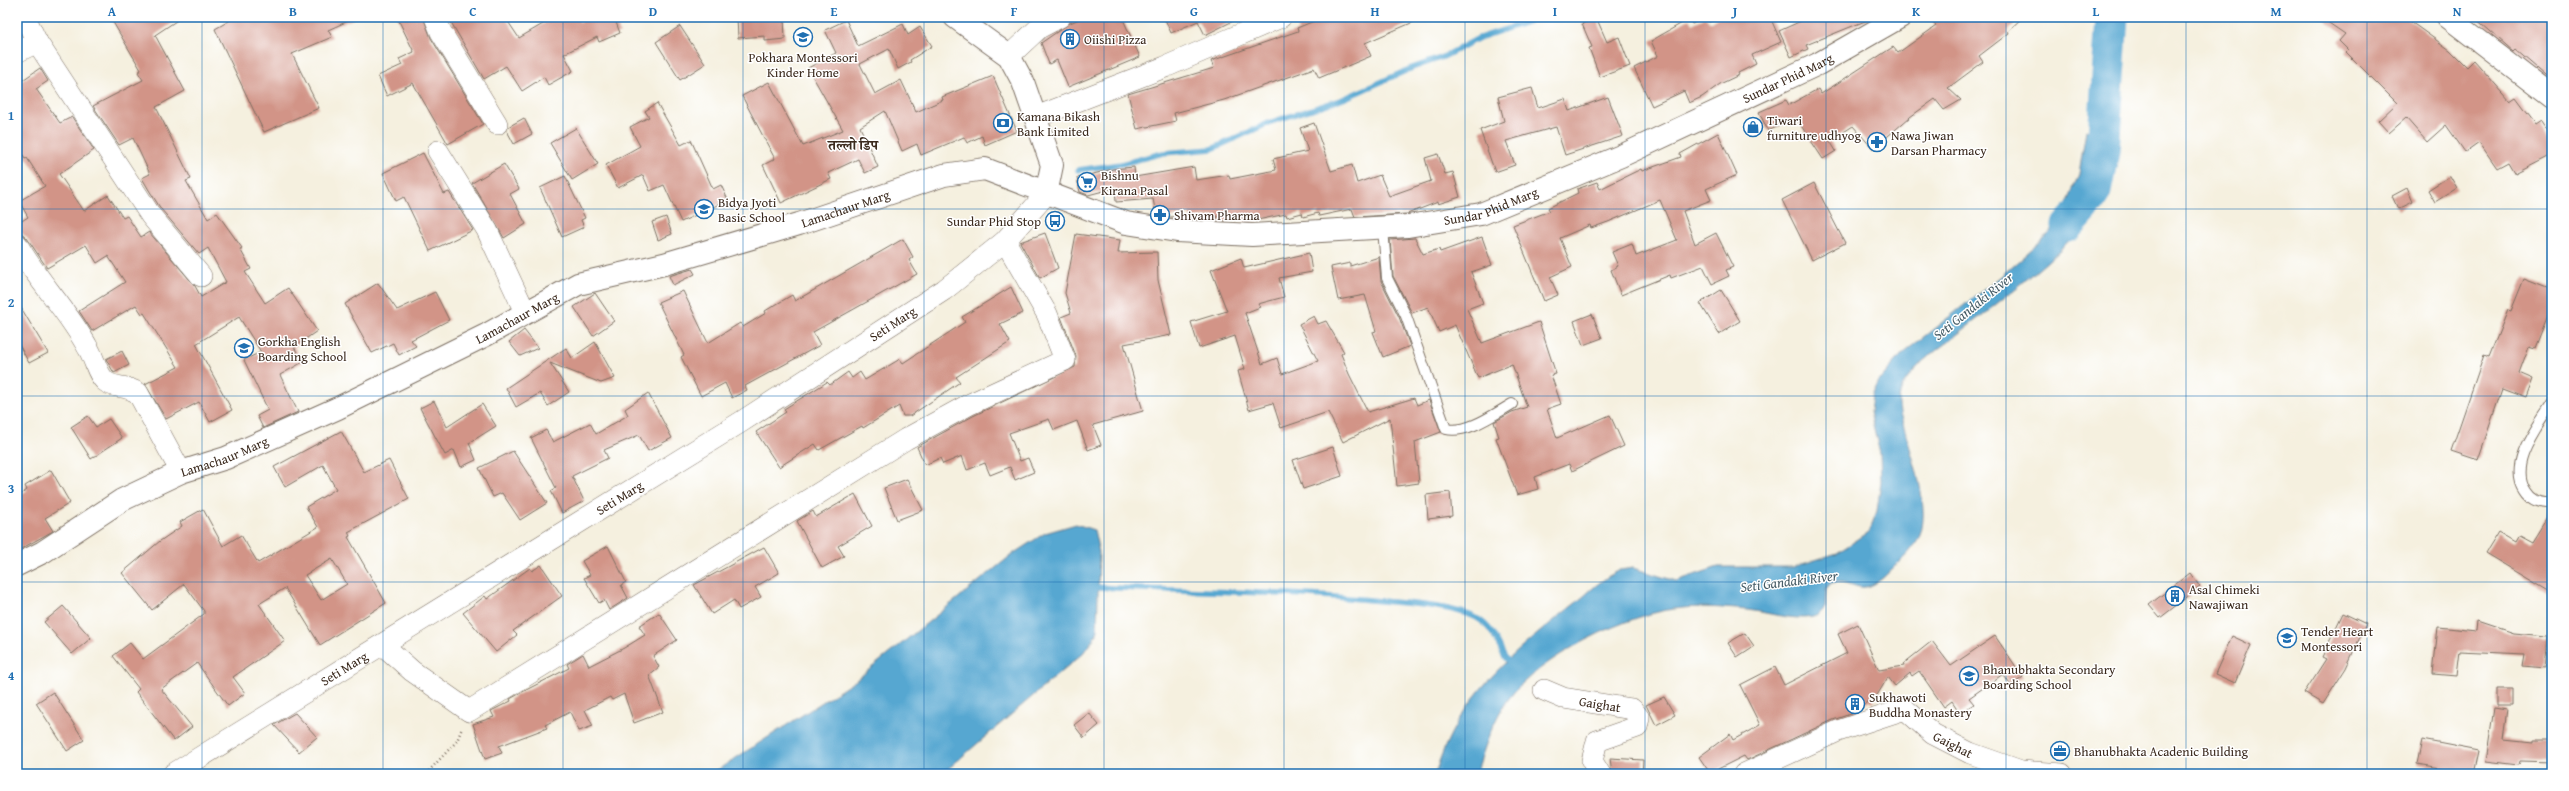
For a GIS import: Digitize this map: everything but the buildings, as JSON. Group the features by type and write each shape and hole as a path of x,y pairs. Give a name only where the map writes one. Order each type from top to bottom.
{"main road":[{"path":"955,17 1009,56 1023,82 1052,165 1046,194"},
{"name":"Sundar Phid Marg","path":"1046,194 1126,223 1177,231 1252,235 1408,226 1481,214 1621,156 1818,64 1900,17"},
{"path":"2448,17 2552,97"},
{"name":"Lamachaur Marg","path":"17,565 43,552 122,500 181,472 226,458 338,408 486,335 525,312 578,284 672,262 799,224 944,175 984,169 1046,194"}],"street":[{"path":"25,17 36,42 151,216 201,276"},
{"path":"435,17 441,32 497,124"},
{"path":"1009,56 1039,28 1060,17"},
{"path":"1036,117 1165,67 1282,17"},
{"path":"17,52 36,42"},
{"path":"438,151 487,230 525,312"},
{"name":"Seti Marg","path":"173,774 741,422 938,294 1005,241 1046,194"},
{"path":"383,645 412,671 469,711 899,443 968,406 1065,360 1047,314 1005,241"},
{"path":"17,244 25,258 70,316 89,348 103,380 112,386 128,386 138,393 181,472"},
{"name":"Gaighat","path":"1544,690 1563,698 1632,709 1639,718 1637,727 1597,741 1592,761 1600,774"},
{"name":"Gaighat","path":"1744,774 1838,731 1905,709 1933,734 1970,753 2021,771 2062,774"}],"lane":[{"path":"1382,228 1387,278 1406,316 1446,429 1456,432 1471,426 1512,404"},
{"path":"2552,404 2530,440 2519,467 2520,485 2528,496 2543,504 2552,503"}],"path":[{"path":"426,774 457,741 469,711"}],"water":[{"path":"2086,130 2101,131 2094,207 2085,223 2067,243 2018,287 1923,361 1908,378 1902,388 1899,399 1900,412 1920,486 1923,514 1922,527 1919,538 1912,549 1883,578 1875,584 1866,587 1858,587 1842,582 1831,583 1826,589 1825,608 1818,615 1813,617 1797,618 1747,610 1691,607 1662,611 1612,627 1562,653 1521,685 1507,701 1497,718 1476,774 1435,774 1445,746 1458,721 1490,678 1529,641 1609,576 1620,570 1633,568 1676,581 1718,567 1793,567 1837,553 1869,532 1877,511 1881,481 1880,454 1870,412 1872,396 1879,381 1903,353 2000,277 2050,233 2064,211 2079,174"},
{"path":"1076,524 1094,530 1099,552 1097,634 1083,653 942,774 711,774 855,681 1014,553 1045,533"}],"waterway":[{"path":"1078,170 1121,164 1163,153 1212,149 1271,122 1343,99 1412,68 1443,57 1479,38 1542,17"},
{"name":"Seti Gandaki River","path":"2068,226 2084,208 2095,191 2103,152 2112,17"},
{"path":"1097,587 1310,595 1404,603 1448,609 1470,615 1480,620 1492,633 1507,660 1512,663"}],"place":[{"name":"Pokhara Montessori Kinder Home","path":"803,37"},
{"name":"Oiishi Pizza","path":"1070,39"},
{"name":"Kamana Bikash Bank Limited","path":"1003,123"},
{"name":"Tiwari furniture udhyog","path":"1753,127"},
{"name":"Nawa Jiwan Darsan Pharmacy","path":"1877,142"},
{"name":"Bishnu Kirana Pasal","path":"1087,182"},
{"name":"Bidya Jyoti Basic School","path":"704,209"},
{"name":"Shivam Pharma","path":"1160,215"},
{"name":"Sundar Phid Stop","path":"1055,221"},
{"name":"Gorkha English Boarding School","path":"244,348"},
{"name":"Asal Chimeki Nawajiwan","path":"2175,596"},
{"name":"Tender Heart Montessori","path":"2287,638"},
{"name":"Bhanubhakta Secondary Boarding School","path":"1969,676"},
{"name":"Sukhawoti Buddha Monastery","path":"1855,704"},
{"name":"Bhanubhakta Acadenic Building","path":"2060,751"}],"district":[{"name":"तल्लो डिप","path":"853,145"}]}
